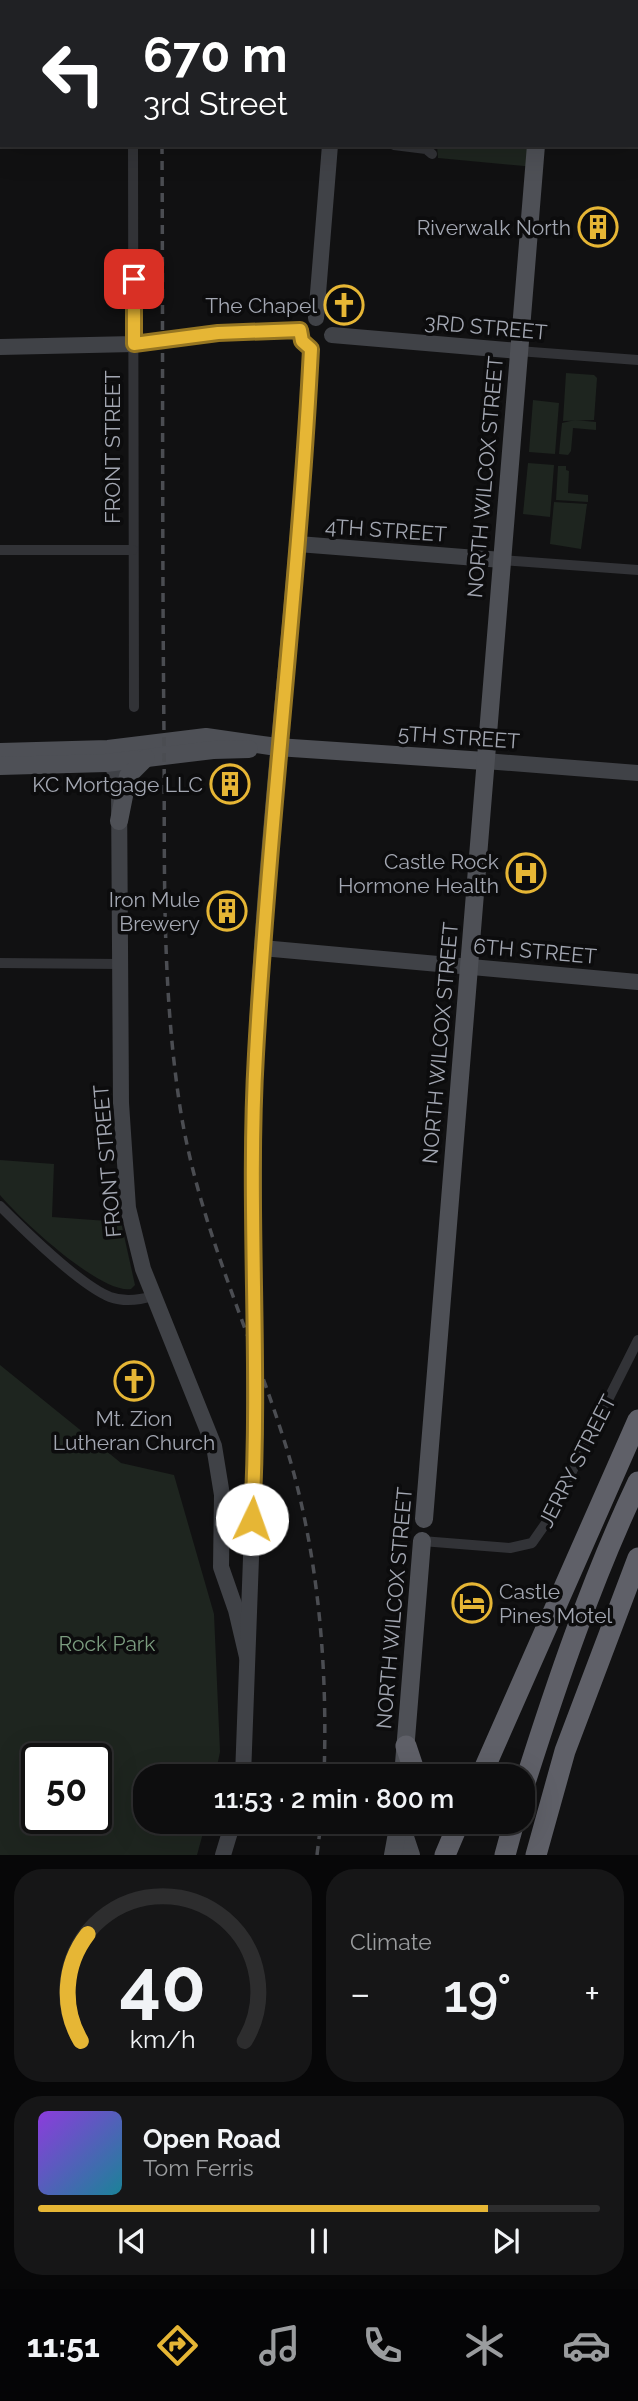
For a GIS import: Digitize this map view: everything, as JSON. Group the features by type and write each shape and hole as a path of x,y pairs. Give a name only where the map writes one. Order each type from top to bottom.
{"highway":[{"path":"485,1764 638,1420"},
{"path":"532,1764 578,1628 638,1482"},
{"path":"536,1855 565,1751 638,1558"},
{"path":"406,1746 412,1764"},
{"path":"445,1855 454,1834"},
{"path":"505,1855 511,1834"}],"main road":[{"name":"NORTH WILCOX STREET","path":"424,1519 537,147"},
{"name":"5TH STREET","path":"0,765 69,758 206,737 277,747 485,761"},
{"name":"5TH STREET","path":"0,752 112,762 277,747"},
{"path":"119,821 128,776 146,758"},
{"name":"NORTH WILCOX STREET","path":"404,1764 422,1541"},
{"path":"393,1855 397,1834"},
{"path":"403,1834 411,1855"}],"street":[{"name":"FRONT STREET","path":"133,147 134,707"},
{"path":"316,318 330,147"},
{"path":"410,147 426,149 432,154"},
{"path":"316,318 329,326 332,335 324,348 311,349 302,341 300,330 306,321 316,318"},
{"path":"0,347 134,344 218,333 300,330"},
{"name":"3RD STREET","path":"332,335 638,360"},
{"path":"248,1571 254,1476 254,1108 262,947 277,747 298,544 311,349"},
{"name":"4TH STREET","path":"298,544 638,570"},
{"path":"0,550 133,550"},
{"path":"69,758 99,768 114,777 119,788"},
{"name":"5TH STREET","path":"485,761 638,774"},
{"name":"FRONT STREET","path":"112,762 119,788 121,1103 127,1193 136,1250 209,1430 220,1477 221,1567 236,1610 247,1657"},
{"name":"6TH STREET","path":"262,947 638,982"},
{"path":"0,963 120,964"},
{"path":"0,1206 28,1234 103,1294 126,1300 153,1296"},
{"name":"JERRY STREET","path":"422,1541 510,1548 532,1543 546,1523 638,1340"},
{"name":"FRONT STREET","path":"222,1514 229,1549 248,1571 243,1764"},
{"name":"NORTH WILCOX STREET","path":"422,1541 424,1519"},
{"path":"223,1855 229,1834"}],"green space":[{"path":"437,147 536,147 535,167 438,158"},
{"path":"566,373 594,375 597,378 594,420 563,421"},
{"path":"533,400 559,403 555,454 529,452"},
{"path":"575,420 596,422 596,430 573,428 571,451 568,455 559,454 562,423"},
{"path":"528,463 554,465 550,517 523,514"},
{"path":"558,466 566,466 569,471 568,493 588,495 588,502 556,500"},
{"path":"554,502 587,504 581,549 550,544"},
{"path":"0,1160 54,1164 52,1217 121,1222 135,1285 131,1289 117,1287 100,1280 42,1237 0,1195"},
{"name":"Rock Park","path":"0,1365 121,1463 174,1475 214,1614 220,1752 218,1764 133,1764 133,1834 203,1834 197,1855 0,1855"}],"railway":[{"path":"162,147 164,875 174,1061 188,1150 199,1192 284,1440 305,1522 313,1564 322,1649 324,1764"},
{"path":"317,1855 320,1834"}],"place":[{"name":"Riverwalk North","path":"598,227"},
{"name":"The Chapel","path":"344,305"},
{"name":"KC Mortgage LLC","path":"230,784"},
{"name":"Castle Rock Hormone Health","path":"526,873"},
{"name":"Iron Mule Brewery","path":"227,911"},
{"name":"Mt. Zion Lutheran Church","path":"134,1381"},
{"name":"Castle Pines Motel","path":"472,1603"}],"route":[{"path":"134,279 134,344 218,333 300,330 302,341 311,349 298,544 277,747 256,1056 253,1149 252,1519"}]}
